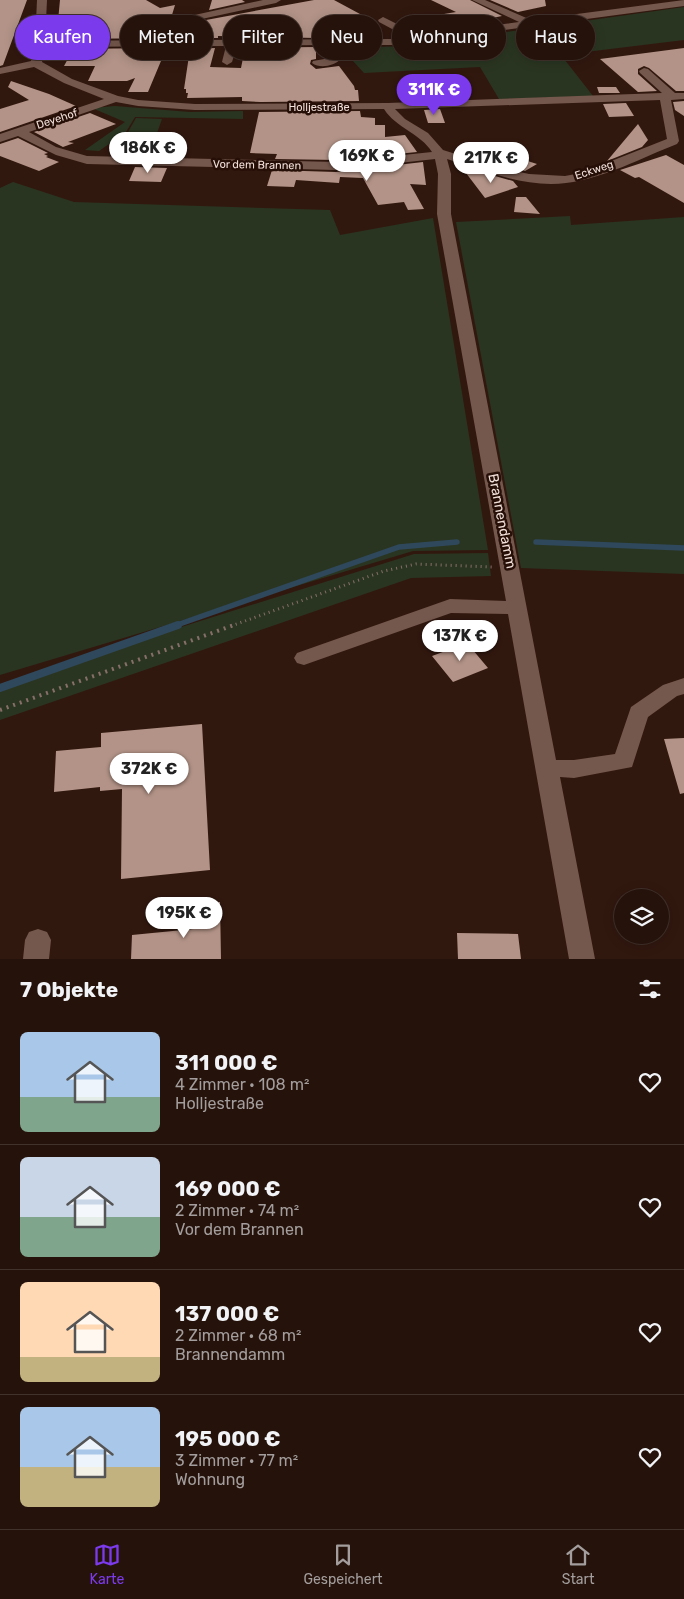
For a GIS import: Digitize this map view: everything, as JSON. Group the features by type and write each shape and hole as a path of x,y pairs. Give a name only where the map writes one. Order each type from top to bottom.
{"street":[{"path":"41,15 42,0"},
{"path":"206,15 276,0"},
{"path":"478,0 516,17"},
{"path":"646,0 660,6"},
{"path":"591,15 684,2"},
{"path":"383,20 392,25"},
{"path":"0,72 36,63 37,60"},
{"path":"317,63 334,60"},
{"name":"Holljestraße","path":"36,63 68,80 114,99 138,103 195,107 388,106 674,97"},
{"path":"644,71 674,97"},
{"name":"Eckweg","path":"440,154 526,178 547,180 583,176 673,141 674,97"},
{"name":"Deyehof","path":"0,138 114,99"},
{"path":"388,106 398,120 432,141 440,154"},
{"name":"Vor dem Brannen","path":"19,131 41,145 67,157 87,160 336,166 440,154"},
{"name":"Brannendamm","path":"440,154 446,172 444,214 582,959"},
{"path":"304,658 450,606 518,608"},
{"path":"547,768 574,769 624,760 639,712 670,690 684,686"}],"path":[{"path":"0,710 384,571 416,564 510,568"}],"green space":[{"path":"684,7 684,40 595,51 595,20"},
{"path":"516,31 516,60 565,60 593,96 499,99 480,67 364,73 352,60 382,60 382,47 392,46 392,60 506,60 506,32"},
{"path":"115,106 190,112 243,111 243,119 135,117 126,132 99,151 85,150 125,122 92,108"},
{"path":"136,118 162,119 157,133 128,132"},
{"path":"13,182 74,202 330,210 340,235 433,218 488,550 413,551 0,675 0,188"},
{"path":"570,216 571,225 684,217 684,574 521,568 456,222"},
{"path":"488,553 491,576 411,578 0,720 0,684 414,554"}],"building":[{"path":"0,0 27,0 21,15 15,15 15,32 3,65 0,66"},
{"path":"60,0 146,0 160,8 175,5 172,15 120,15 120,38 110,39 110,15 59,15"},
{"path":"212,0 242,0 245,2 209,10"},
{"path":"314,0 334,0 362,15 312,15 312,38 302,38 302,15 233,15"},
{"path":"431,0 470,0 500,15 438,15 456,12"},
{"path":"490,0 545,0 546,6 518,12"},
{"path":"223,17 223,36 213,38 213,19"},
{"path":"302,47 312,47 310,64 316,69 339,66 355,90 358,90 359,101 261,102 242,101 242,97 187,98 188,93 184,89 188,60 212,60 210,67 241,68 243,60 302,60"},
{"path":"120,48 120,60 161,60 148,92 128,92 135,78 127,81 88,81 95,66 64,66 67,60 110,60 110,49"},
{"path":"684,48 684,91 676,91 649,68 644,66 638,69 638,74 657,91 638,92 600,59"},
{"path":"460,77 466,93 435,94 437,99 422,100 418,85 432,85 431,78"},
{"path":"11,81 49,94 76,106 0,132 0,109 29,100 8,87"},
{"path":"597,87 616,87 620,93 599,93"},
{"path":"684,101 684,116 675,110 673,102"},
{"path":"626,103 634,116 609,117 603,104"},
{"path":"440,109 445,123 428,123 424,110"},
{"path":"360,111 361,117 375,118 375,125 385,125 385,137 405,135 417,152 336,160 275,159 277,154 250,153 259,112"},
{"path":"90,113 116,124 68,142 74,143 63,147 34,132"},
{"path":"638,124 648,140 642,147 607,161"},
{"path":"18,138 48,153 44,154 48,156 46,157 59,162 39,171 0,156 0,144"},
{"path":"146,144 176,145 172,156 141,155"},
{"path":"499,152 537,164 525,171 484,161"},
{"path":"666,155 684,165 684,203 639,177 635,178 620,170"},
{"path":"423,162 426,185 410,184 424,209 408,210 404,202 378,205 363,178 340,177 339,183 296,180 294,187 267,186 272,170 336,172"},
{"path":"135,167 167,168 161,182 129,181"},
{"path":"477,171 513,181 518,187 485,198 466,173"},
{"path":"516,197 526,197 540,214 514,212"},
{"path":"467,643 488,668 453,682 432,656"},
{"path":"202,724 210,870 121,879 122,789 100,791 100,787 54,792 56,751 101,747 101,733"},
{"path":"684,738 684,793 680,794 664,739"},
{"path":"220,902 221,959 131,959 132,935 193,929 193,904"},
{"path":"457,933 518,934 521,959 458,959"}],"waterway":[{"path":"174,626 399,547 457,542"},
{"path":"536,542 684,548"},
{"path":"0,688 178,625"}]}
